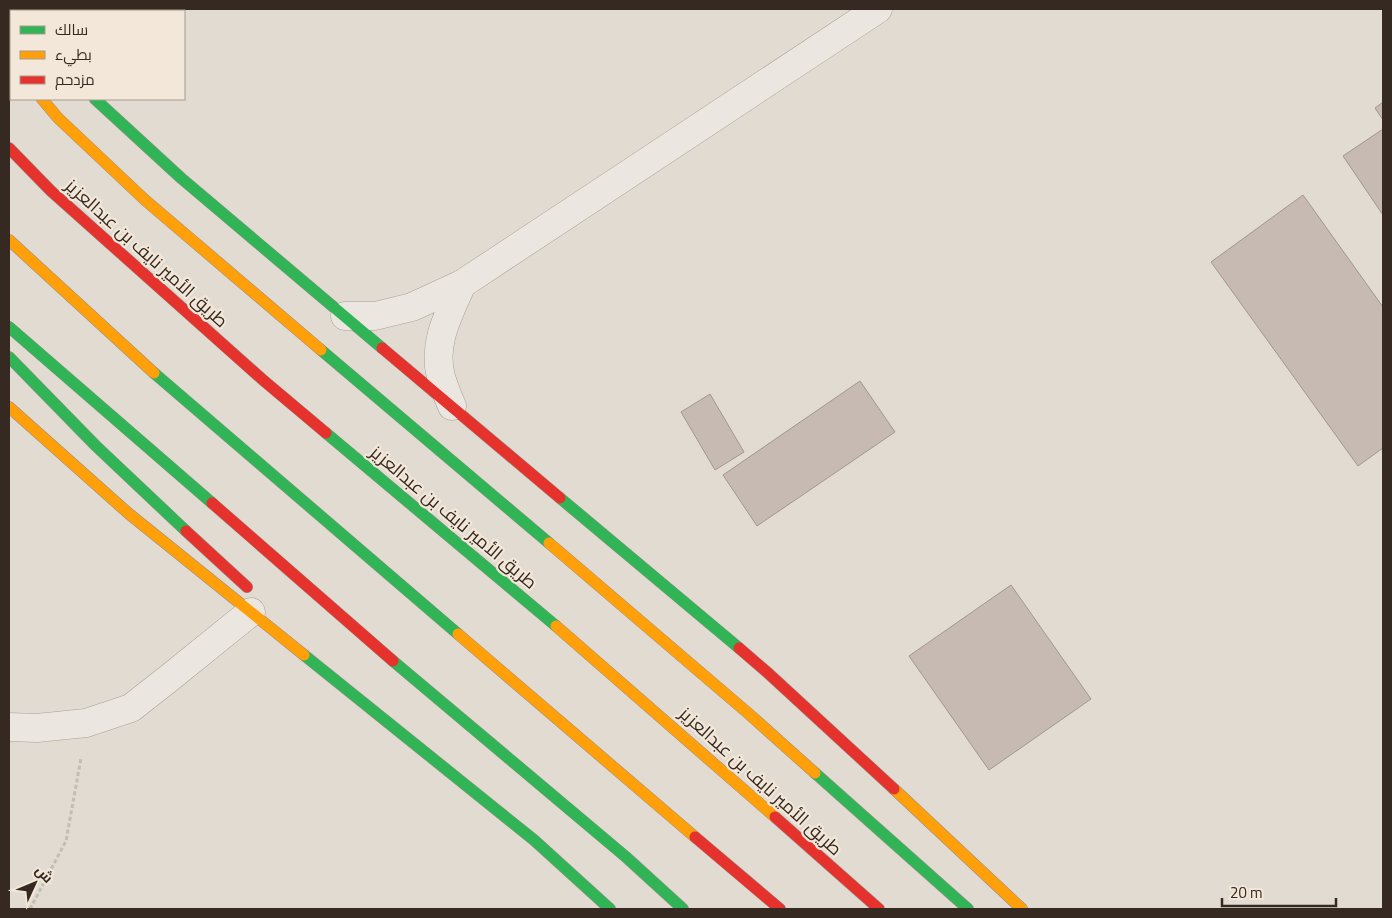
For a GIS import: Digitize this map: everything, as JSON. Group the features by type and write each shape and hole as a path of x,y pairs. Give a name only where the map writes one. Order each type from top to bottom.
{"main road":[{"path":"43,100 58,118 145,200 748,714 968,909"},
{"path":"96,100 181,178 768,673 1022,909"},
{"name":"طريق الأمير نايف بن عبدالعزيز","path":"9,148 51,191 264,380 590,654 879,909"},
{"path":"9,240 180,396 780,909"},
{"path":"9,327 389,657 626,857 683,909"},
{"path":"9,358 255,604"},
{"path":"9,407 128,513 255,604 534,840"},
{"path":"349,676 610,909"}],"street":[{"path":"345,316 375,316 412,307 462,284 878,9"},
{"path":"452,406 441,376 438,350 443,327 462,284"},
{"path":"9,727 37,728 86,723 130,708 168,679 255,604"}],"path":[{"path":"30,909 66,841 75,800 86,723"}],"building":[{"path":"1383,102 1383,120 1375,108"},
{"path":"1383,129 1383,215 1343,156"},
{"path":"1303,195 1383,307 1383,448 1358,466 1211,262"},
{"path":"860,381 895,432 757,526 723,475"},
{"path":"710,394 744,452 715,470 681,412"},
{"path":"1011,585 1091,699 989,770 909,656"}],"traffic: fast":[{"path":"96,100 181,178 382,348"},
{"path":"9,327 212,503"},
{"path":"321,350 549,543"},
{"path":"9,357 96,446 186,531"},
{"path":"154,373 458,634"},
{"path":"326,433 556,626"},
{"path":"560,498 739,648"},
{"path":"304,655 534,840 610,909"},
{"path":"393,661 626,857 683,909"},
{"path":"815,773 968,909"}],"traffic: slow":[{"path":"43,100 58,118 145,200 321,350"},
{"path":"9,240 154,373"},
{"path":"9,407 128,513 304,655"},
{"path":"549,543 815,773"},
{"path":"556,626 775,817"},
{"path":"458,634 695,837"},
{"path":"894,789 1022,909"}],"traffic: jam":[{"path":"9,148 51,191 263,380 326,433"},
{"path":"382,348 560,498"},
{"path":"212,503 393,661"},
{"path":"186,531 247,587"},
{"path":"739,648 894,789"},
{"path":"775,817 879,909"},
{"path":"695,837 780,909"}]}
